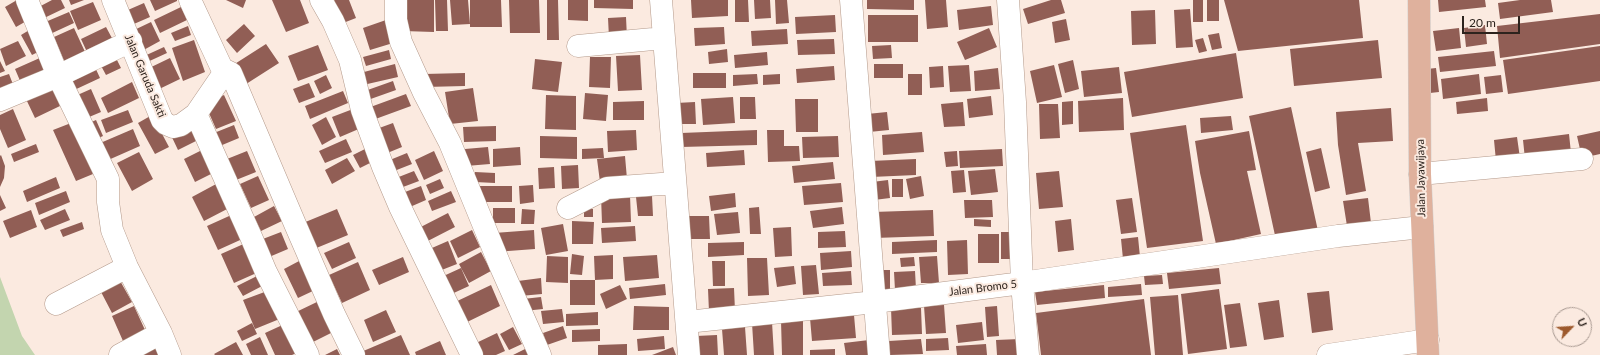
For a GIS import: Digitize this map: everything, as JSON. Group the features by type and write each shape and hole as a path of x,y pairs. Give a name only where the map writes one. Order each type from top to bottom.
{"main road":[{"name":"Jalan Jayawijaya","path":"1418,0 1420,174 1428,347"}],"street":[{"path":"27,0 58,76 108,179 108,202 112,230 170,355"},
{"path":"190,0 222,75 228,71 235,80 295,224 334,314 354,355"},
{"path":"321,0 333,21 350,60 362,110 383,167 400,207 472,355"},
{"path":"396,0 396,20 401,42 424,93 450,143 500,265 540,355"},
{"path":"661,0 689,355"},
{"path":"851,0 879,355"},
{"name":"Jalan Bromo 5","path":"686,322 875,302 1022,283 1015,102 1008,0"},
{"name":"Jalan Garuda Sakti","path":"115,1 162,120 166,124 173,127 181,125 196,114 222,75"},
{"path":"578,46 664,38"},
{"path":"0,100 58,76 131,41"},
{"path":"196,114 266,272 308,355"},
{"path":"1420,174 1582,159"},
{"path":"568,208 607,188 675,183"},
{"path":"1028,355 1022,283 1338,236 1422,227"},
{"path":"56,304 128,267"},
{"path":"120,355 161,333"},
{"path":"1328,355 1428,347"}],"green space":[{"path":"0,277 22,336 35,355 0,355"}],"building":[{"path":"17,0 30,19 16,27 5,7"},
{"path":"52,0 61,0 65,8 40,20 35,9"},
{"path":"69,0 84,0 71,5"},
{"path":"150,0 177,0 177,1 155,11"},
{"path":"226,0 246,0 243,8"},
{"path":"272,0 300,0 309,23 286,32"},
{"path":"335,0 349,0 356,18 338,25 328,3"},
{"path":"404,0 434,0 434,32 403,31"},
{"path":"435,0 447,0 448,31 436,31"},
{"path":"450,0 468,0 470,24 452,25"},
{"path":"470,0 501,0 502,27 470,27"},
{"path":"509,0 539,0 540,33 510,33"},
{"path":"547,0 558,0 559,40 547,40"},
{"path":"568,0 588,0 588,21 568,20"},
{"path":"594,0 633,0 633,9 594,8"},
{"path":"691,0 728,0 728,16 692,18"},
{"path":"735,0 748,0 749,22 735,22"},
{"path":"754,0 770,0 771,18 755,19"},
{"path":"775,0 787,0 789,23 776,24"},
{"path":"867,0 914,0 914,10 867,9"},
{"path":"925,0 946,0 948,27 927,29"},
{"path":"1051,0 1061,0 1065,13 1028,24 1023,9"},
{"path":"1193,0 1203,0 1203,22 1193,22"},
{"path":"1207,0 1219,0 1219,21 1207,21"},
{"path":"1224,0 1359,0 1363,38 1238,51"},
{"path":"1438,0 1485,0 1486,7 1439,12"},
{"path":"1520,0 1551,0 1553,12 1500,19 1498,3"},
{"path":"93,2 101,20 78,30 70,11"},
{"path":"144,3 150,17 127,27 121,13"},
{"path":"991,6 993,25 959,30 957,10"},
{"path":"181,7 187,20 160,33 154,20"},
{"path":"1190,9 1193,47 1176,48 1174,10"},
{"path":"1155,10 1156,44 1132,45 1131,11"},
{"path":"69,12 74,23 48,35 43,23"},
{"path":"1600,14 1600,44 1500,58 1497,26"},
{"path":"835,15 836,32 796,34 795,17"},
{"path":"868,15 918,15 918,42 868,42"},
{"path":"626,17 627,38 609,38 608,18"},
{"path":"1066,19 1070,40 1055,43 1052,22"},
{"path":"386,20 393,43 370,50 363,28"},
{"path":"151,22 160,41 140,52 130,32"},
{"path":"244,24 255,36 237,53 226,40"},
{"path":"1485,25 1487,44 1466,47 1464,28"},
{"path":"188,26 191,35 175,41 171,33"},
{"path":"106,27 113,40 87,52 81,39"},
{"path":"724,27 725,44 695,46 694,28"},
{"path":"74,28 86,54 65,63 54,37"},
{"path":"989,28 997,47 965,60 957,42"},
{"path":"1459,28 1461,48 1436,51 1433,31"},
{"path":"31,29 42,50 32,55 21,35"},
{"path":"787,29 788,44 752,46 751,31"},
{"path":"1219,33 1222,48 1212,50 1208,35"},
{"path":"1203,38 1207,51 1199,53 1195,40"},
{"path":"834,39 835,54 798,55 797,40"},
{"path":"194,40 205,72 183,81 172,48"},
{"path":"1378,40 1382,78 1294,86 1290,49"},
{"path":"18,41 26,56 6,66 0,49"},
{"path":"266,44 279,63 243,86 230,67"},
{"path":"318,45 328,70 298,81 288,56"},
{"path":"891,45 892,58 873,59 872,46"},
{"path":"1600,46 1600,81 1508,94 1503,60"},
{"path":"164,47 167,53 143,64 140,58"},
{"path":"727,49 728,62 709,64 708,52"},
{"path":"389,50 391,59 366,66 363,57"},
{"path":"1494,51 1496,66 1440,72 1438,57"},
{"path":"767,52 768,65 735,68 734,55"},
{"path":"1236,53 1243,98 1132,117 1124,72"},
{"path":"114,54 121,68 106,75 99,62"},
{"path":"640,55 642,90 618,91 616,56"},
{"path":"42,57 48,72 21,83 15,69"},
{"path":"590,57 611,57 610,88 589,87"},
{"path":"170,58 180,79 153,92 143,71"},
{"path":"535,59 562,62 558,92 532,89"},
{"path":"1073,60 1079,89 1065,93 1058,64"},
{"path":"0,61 5,71 0,73"},
{"path":"395,64 398,77 363,85 360,73"},
{"path":"874,64 903,64 903,78 874,78"},
{"path":"94,65 100,78 70,92 64,79"},
{"path":"969,65 971,91 950,92 948,66"},
{"path":"1054,65 1062,97 1037,103 1030,71"},
{"path":"834,66 835,80 797,83 796,69"},
{"path":"943,66 944,87 930,88 929,67"},
{"path":"1119,67 1122,93 1084,97 1081,71"},
{"path":"998,68 1000,89 975,91 974,71"},
{"path":"1436,68 1439,92 1430,93 1427,69"},
{"path":"465,73 465,86 425,87 424,74"},
{"path":"693,73 726,73 726,88 693,88"},
{"path":"9,74 14,87 0,92 0,77"},
{"path":"757,74 758,84 733,86 733,75"},
{"path":"780,74 780,84 763,85 763,75"},
{"path":"908,74 922,74 922,95 908,95"},
{"path":"1479,74 1481,94 1443,99 1441,79"},
{"path":"326,75 332,88 320,94 314,81"},
{"path":"1501,75 1503,92 1486,94 1484,77"},
{"path":"393,81 396,90 365,101 362,92"},
{"path":"132,82 139,98 108,113 101,98"},
{"path":"309,83 315,97 299,103 293,89"},
{"path":"52,87 60,106 35,118 26,99"},
{"path":"473,88 478,121 450,124 445,92"},
{"path":"91,89 101,112 82,120 73,97"},
{"path":"343,91 348,103 310,119 305,106"},
{"path":"585,93 608,95 606,121 583,119"},
{"path":"406,94 411,106 370,121 365,109"},
{"path":"224,95 236,121 216,129 205,104"},
{"path":"546,95 576,96 576,130 545,129"},
{"path":"991,96 993,115 969,118 967,99"},
{"path":"733,97 735,123 703,125 701,99"},
{"path":"740,97 755,97 756,119 740,119"},
{"path":"1123,98 1124,130 1079,132 1078,101"},
{"path":"1487,98 1488,111 1457,114 1456,102"},
{"path":"795,99 818,99 818,132 796,132"},
{"path":"644,101 644,120 613,120 613,102"},
{"path":"1073,101 1073,124 1062,125 1062,102"},
{"path":"695,102 696,124 677,124 676,103"},
{"path":"963,102 965,126 944,127 941,104"},
{"path":"1039,104 1058,104 1060,138 1040,139"},
{"path":"1291,107 1318,231 1276,240 1249,116"},
{"path":"1391,108 1393,141 1358,143 1366,191 1346,195 1338,145 1336,112"},
{"path":"13,109 26,140 8,148 0,129 0,115"},
{"path":"353,109 361,128 340,137 332,117"},
{"path":"128,110 133,122 106,133 101,120"},
{"path":"887,112 889,130 869,132 867,114"},
{"path":"152,115 169,147 155,154 138,123"},
{"path":"1231,116 1233,130 1201,133 1200,118"},
{"path":"326,117 336,137 322,145 312,125"},
{"path":"193,119 202,138 178,150 169,131"},
{"path":"96,120 103,136 94,140 87,124"},
{"path":"71,123 93,174 76,181 53,130"},
{"path":"393,123 402,147 380,156 371,131"},
{"path":"234,125 239,138 215,148 209,135"},
{"path":"1186,125 1203,241 1147,248 1130,133"},
{"path":"496,126 496,141 464,142 463,127"},
{"path":"133,129 140,146 106,161 98,144"},
{"path":"636,130 637,150 608,152 607,131"},
{"path":"757,130 757,145 681,147 681,133"},
{"path":"767,130 784,130 784,146 799,146 800,161 768,162"},
{"path":"1249,131 1256,170 1247,171 1261,234 1216,244 1200,173 1195,141"},
{"path":"1600,131 1600,154 1582,158 1577,136"},
{"path":"922,132 924,152 883,155 882,135"},
{"path":"1569,134 1571,153 1525,159 1523,140"},
{"path":"540,136 577,137 577,159 540,158"},
{"path":"838,136 839,157 803,158 802,137"},
{"path":"1517,137 1520,158 1496,161 1494,140"},
{"path":"346,139 352,152 325,163 319,151"},
{"path":"36,144 39,152 14,162 11,154"},
{"path":"208,147 219,170 195,182 184,159"},
{"path":"488,147 490,164 466,166 465,149"},
{"path":"520,147 521,165 493,167 493,149"},
{"path":"367,148 374,161 360,168 353,155"},
{"path":"603,148 604,158 582,159 582,149"},
{"path":"1321,148 1330,188 1315,192 1306,152"},
{"path":"1002,149 1003,166 960,168 959,151"},
{"path":"744,150 745,165 707,167 706,153"},
{"path":"247,151 256,172 231,182 222,161"},
{"path":"434,151 443,171 424,180 415,160"},
{"path":"957,151 958,166 946,167 944,152"},
{"path":"139,152 153,179 132,191 117,163"},
{"path":"407,153 412,164 389,173 385,162"},
{"path":"1,155 5,166 4,178 0,187 0,156"},
{"path":"625,156 627,179 600,182 597,159"},
{"path":"347,158 355,171 332,184 325,170"},
{"path":"916,159 916,175 871,177 870,161"},
{"path":"833,162 835,179 794,183 792,166"},
{"path":"578,165 579,188 562,189 561,166"},
{"path":"554,167 555,188 539,189 538,168"},
{"path":"995,169 998,192 971,195 968,171"},
{"path":"964,170 966,192 953,193 951,171"},
{"path":"414,171 419,181 395,190 391,180"},
{"path":"1059,171 1063,207 1039,209 1036,173"},
{"path":"475,172 495,173 495,183 475,182"},
{"path":"258,176 269,200 251,208 240,184"},
{"path":"921,176 924,196 910,199 906,179"},
{"path":"56,177 60,188 27,202 23,191"},
{"path":"440,179 444,188 430,194 426,185"},
{"path":"892,179 903,179 903,197 892,197"},
{"path":"888,180 890,198 874,200 872,182"},
{"path":"218,183 231,207 204,221 192,197"},
{"path":"841,183 843,202 804,205 802,186"},
{"path":"533,185 534,202 520,204 519,186"},
{"path":"421,186 426,200 403,210 397,195"},
{"path":"477,186 512,186 512,202 477,202"},
{"path":"66,191 70,202 39,215 35,203"},
{"path":"451,191 456,202 432,211 428,201"},
{"path":"735,193 736,207 711,211 709,196"},
{"path":"0,195 6,208 0,211"},
{"path":"630,195 631,222 602,223 601,196"},
{"path":"652,196 653,216 638,216 636,197"},
{"path":"1132,198 1137,232 1121,234 1116,200"},
{"path":"1368,198 1371,223 1347,226 1343,201"},
{"path":"964,200 992,200 993,217 965,218"},
{"path":"274,206 282,221 261,231 254,217"},
{"path":"759,207 761,234 750,234 749,208"},
{"path":"842,207 844,224 813,228 810,211"},
{"path":"493,208 515,208 515,223 493,223"},
{"path":"65,209 70,220 45,230 40,220"},
{"path":"337,209 348,235 314,249 303,223"},
{"path":"522,209 535,210 534,224 521,224"},
{"path":"584,209 593,209 593,217 584,217"},
{"path":"31,210 37,227 10,238 3,221"},
{"path":"933,210 934,236 874,238 873,212"},
{"path":"238,212 249,236 218,250 207,226"},
{"path":"738,212 740,233 717,235 714,214"},
{"path":"448,213 455,227 420,245 413,231"},
{"path":"682,216 709,216 710,239 683,239"},
{"path":"974,219 991,220 991,227 974,226"},
{"path":"1071,219 1074,250 1058,252 1055,221"},
{"path":"572,221 594,222 593,244 572,244"},
{"path":"82,222 84,229 63,237 60,230"},
{"path":"563,224 568,251 546,255 541,228"},
{"path":"635,226 636,241 602,243 601,228"},
{"path":"791,227 792,256 775,257 773,228"},
{"path":"472,230 480,247 458,258 450,241"},
{"path":"534,230 535,249 495,252 494,233"},
{"path":"845,231 846,247 818,248 818,232"},
{"path":"281,232 288,249 262,260 255,242"},
{"path":"1001,232 1014,232 1014,259 1001,259"},
{"path":"978,234 999,234 999,263 978,263"},
{"path":"1138,237 1140,257 1123,259 1121,239"},
{"path":"937,240 937,252 892,254 892,242"},
{"path":"967,240 968,274 948,275 947,241"},
{"path":"448,241 457,264 434,273 425,251"},
{"path":"248,242 261,271 234,283 221,254"},
{"path":"349,242 356,258 332,269 324,253"},
{"path":"744,242 744,255 708,257 708,243"},
{"path":"851,251 852,267 821,270 820,253"},
{"path":"481,252 491,271 469,283 459,264"},
{"path":"572,254 584,256 582,275 570,274"},
{"path":"613,255 613,279 595,280 594,256"},
{"path":"657,255 659,278 625,281 623,257"},
{"path":"547,256 568,257 568,283 546,282"},
{"path":"937,256 939,283 921,283 919,257"},
{"path":"403,257 409,272 379,285 372,270"},
{"path":"914,257 915,266 901,267 900,258"},
{"path":"747,258 767,258 769,295 748,296"},
{"path":"301,260 315,290 298,298 284,269"},
{"path":"712,261 725,261 725,286 713,286"},
{"path":"358,262 370,290 342,303 329,275"},
{"path":"816,265 819,294 803,295 801,266"},
{"path":"794,266 796,284 777,287 774,268"},
{"path":"461,268 469,286 445,297 437,279"},
{"path":"1219,268 1221,284 1169,289 1167,273"},
{"path":"879,270 890,270 890,291 879,291"},
{"path":"851,271 852,285 823,286 822,273"},
{"path":"915,271 916,289 895,290 894,272"},
{"path":"261,274 266,284 243,296 237,286"},
{"path":"1162,275 1163,284 1145,285 1144,276"},
{"path":"541,278 542,294 520,296 518,281"},
{"path":"119,279 132,302 112,313 100,290"},
{"path":"570,280 595,280 595,305 570,305"},
{"path":"665,284 666,295 630,299 629,288"},
{"path":"1141,284 1142,295 1108,297 1108,287"},
{"path":"491,285 500,306 461,325 451,304"},
{"path":"620,285 627,299 606,309 600,294"},
{"path":"1104,285 1105,298 1037,305 1035,292"},
{"path":"734,288 735,311 709,312 708,289"},
{"path":"1219,289 1227,349 1188,354 1181,294"},
{"path":"270,290 282,318 255,329 243,300"},
{"path":"1329,291 1333,330 1312,333 1307,293"},
{"path":"1178,295 1183,355 1155,355 1150,297"},
{"path":"541,297 543,309 524,311 523,299"},
{"path":"1144,299 1151,355 1041,355 1036,313"},
{"path":"1279,300 1284,337 1264,340 1258,303"},
{"path":"319,301 333,332 307,345 292,314"},
{"path":"1240,303 1247,346 1230,348 1224,305"},
{"path":"944,305 946,333 926,334 924,306"},
{"path":"134,306 145,330 123,341 112,316"},
{"path":"634,306 669,307 669,330 633,330"},
{"path":"997,306 999,336 987,337 985,307"},
{"path":"891,308 921,308 922,334 892,335"},
{"path":"562,309 564,322 543,324 541,311"},
{"path":"386,310 396,332 373,342 364,320"},
{"path":"598,312 598,325 566,326 566,314"},
{"path":"854,315 856,338 812,341 810,318"},
{"path":"781,321 803,321 803,355 782,355"},
{"path":"289,322 301,351 292,355 275,355 265,333"},
{"path":"772,322 774,355 754,355 752,323"},
{"path":"982,322 984,340 958,343 956,325"},
{"path":"252,323 257,334 242,341 237,331"},
{"path":"563,326 567,338 547,345 543,333"},
{"path":"513,327 522,344 509,350 500,334"},
{"path":"745,327 747,355 724,355 722,329"},
{"path":"600,329 600,341 572,342 572,330"},
{"path":"497,333 505,351 496,355 480,355 474,344"},
{"path":"401,335 410,355 363,355 361,352"},
{"path":"717,335 718,355 697,355 696,336"},
{"path":"664,336 665,349 638,351 637,339"},
{"path":"260,337 268,355 251,355 246,344"},
{"path":"948,338 949,350 926,351 926,339"},
{"path":"921,339 923,354 890,355 889,341"},
{"path":"1020,339 1021,355 997,355 996,340"},
{"path":"869,340 871,355 846,355 844,343"},
{"path":"152,341 159,355 129,355"},
{"path":"440,341 446,355 416,355 415,352"},
{"path":"236,342 243,355 214,354"},
{"path":"627,344 627,355 598,355 598,345"},
{"path":"986,344 987,355 957,355 956,346"},
{"path":"673,347 676,355 652,355"},
{"path":"527,348 531,355 513,355"},
{"path":"337,349 340,355 325,355"},
{"path":"835,349 835,355 810,355 810,350"}]}
